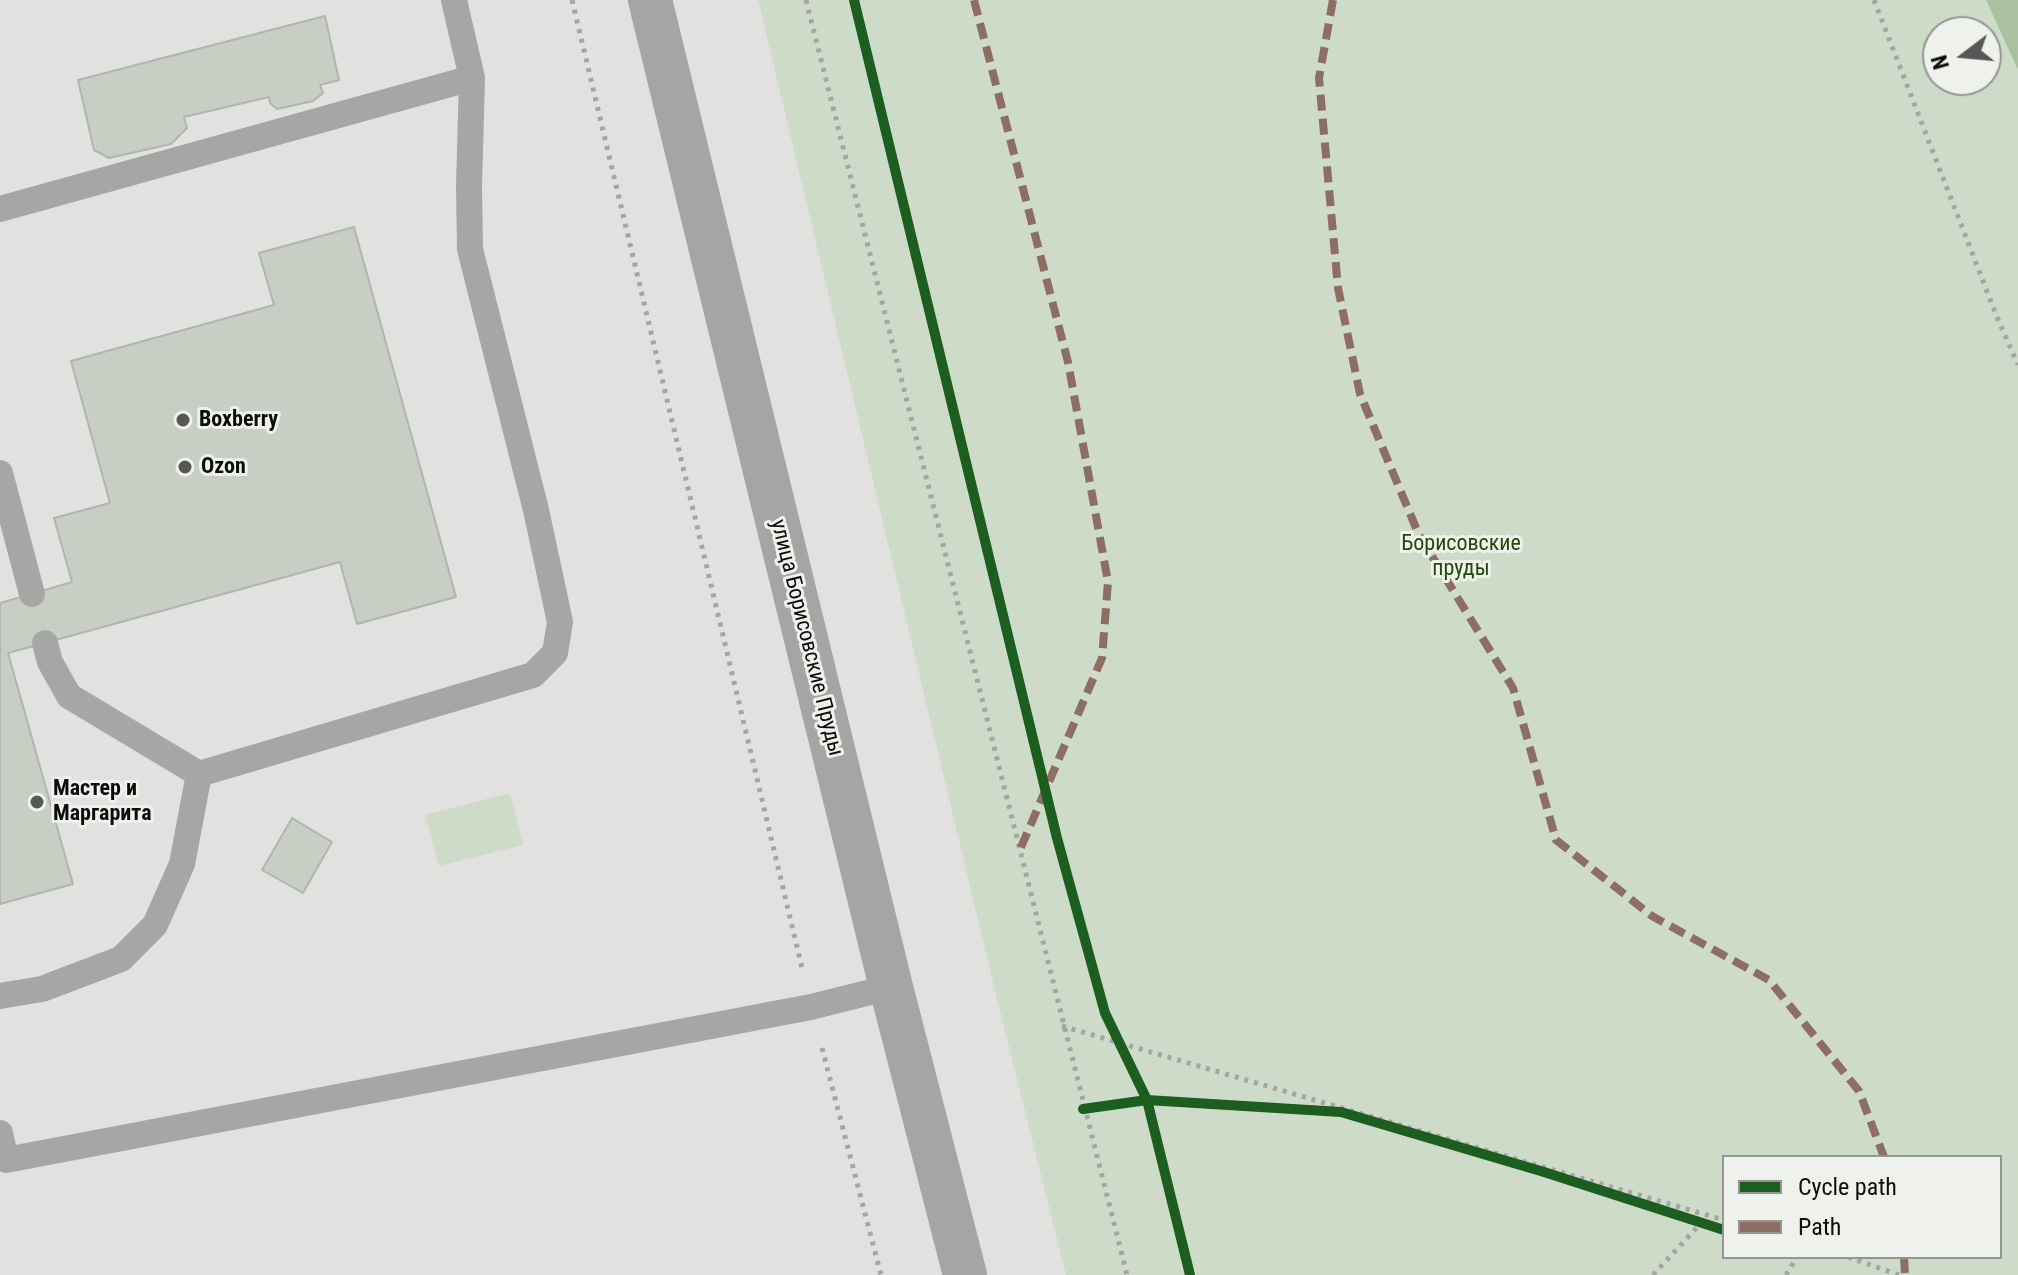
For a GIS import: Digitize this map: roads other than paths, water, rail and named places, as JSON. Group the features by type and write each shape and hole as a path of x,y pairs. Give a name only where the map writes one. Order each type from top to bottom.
{"main road":[{"name":"улица Борисовские Пруды","path":"650,0 891,987 965,1275"}],"lane":[{"path":"45,643 50,662 69,696 199,774 533,675 555,653 560,622 536,510 470,249 472,78 454,0"},
{"path":"0,209 472,78"},
{"path":"0,473 32,594"},
{"path":"0,996 42,989 121,959 155,925 182,864 199,774"},
{"path":"0,1133 6,1160 811,1007 891,987"}],"place":[{"name":"Boxberry","path":"183,420"},
{"name":"Ozon","path":"185,467"},
{"name":"Мастер и Маргарита","path":"37,802"}],"park label":[{"name":"Борисовские пруды","path":"1461,556"}]}
